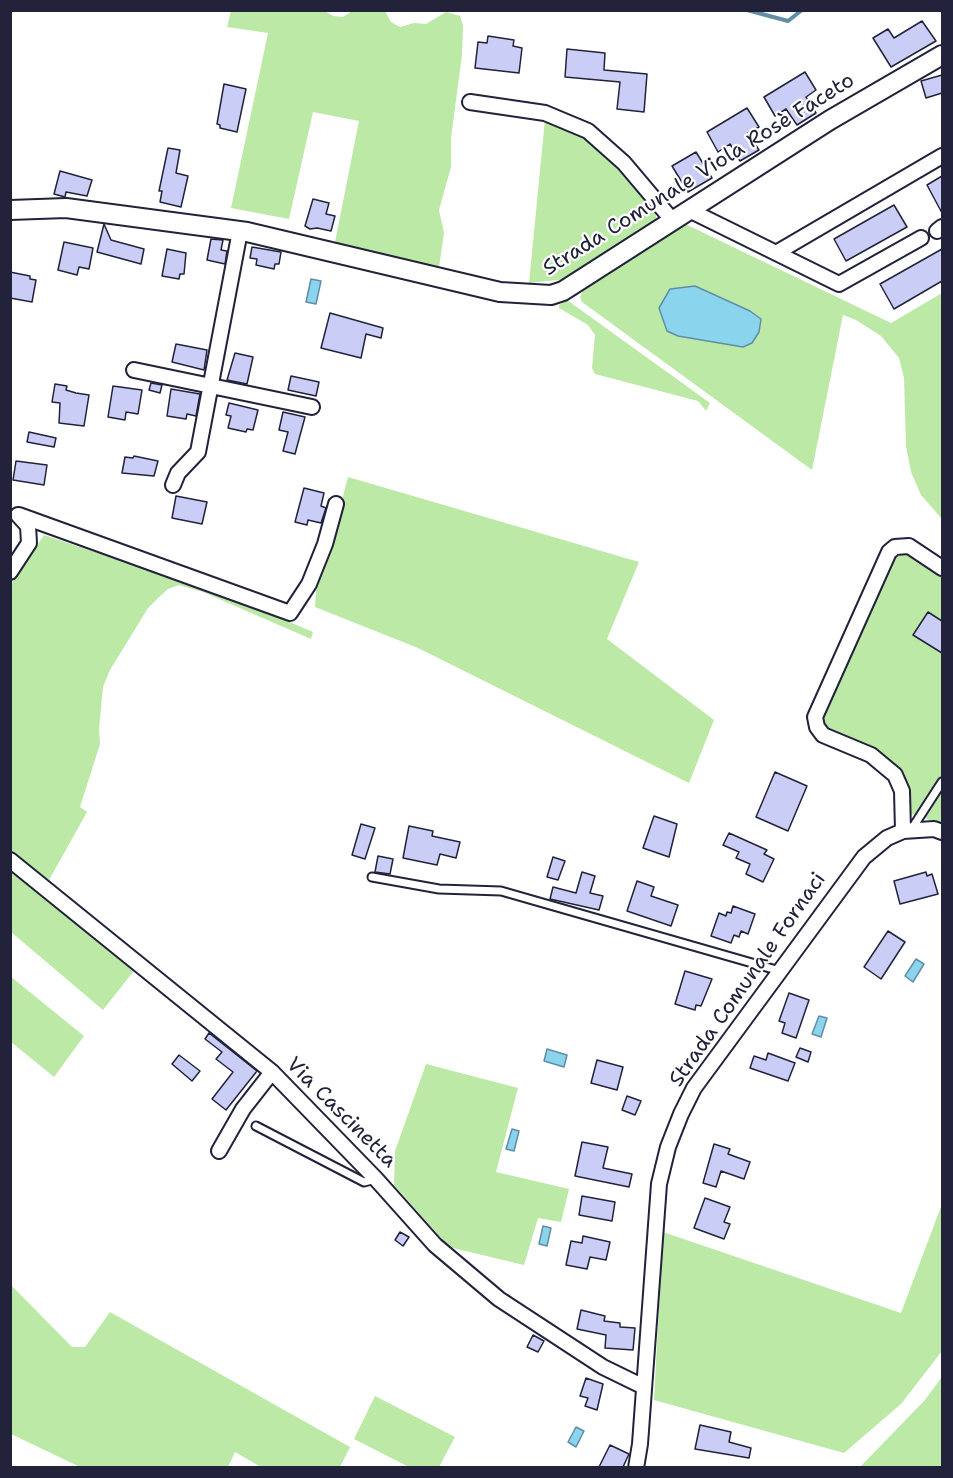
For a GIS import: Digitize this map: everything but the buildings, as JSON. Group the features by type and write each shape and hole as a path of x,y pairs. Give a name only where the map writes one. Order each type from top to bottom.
{"street":[{"name":"Strada Comunale Viola Rosè Faceto","path":"10,210 66,208 240,231 501,292 536,296 563,291 830,120 942,55"},
{"path":"470,102 544,113 588,131 624,163 673,221"},
{"path":"776,253 942,156"},
{"path":"689,210 839,284 921,238"},
{"path":"173,484 178,473 198,452 240,231"},
{"path":"134,370 312,407"},
{"path":"15,513 290,613 309,584 325,544 336,504"},
{"path":"10,572 29,543 28,526 15,513"},
{"path":"942,568 909,546 896,547 889,552 815,717 823,735 870,755 895,775 902,791 907,831 934,829 942,831"},
{"name":"Strada Comunale Fornaci","path":"636,1467 645,1387 659,1184 668,1148 694,1089 864,857 887,838 907,831"},
{"name":"Via Cascinetta","path":"10,860 272,1072 376,1179 435,1245 499,1299 603,1367 645,1387"},
{"path":"219,1151 247,1102 272,1072"}],"lane":[{"path":"907,831 942,782"},
{"path":"372,877 440,890 501,891 780,971"},
{"path":"256,1126 364,1182 376,1179"}],"green space":[{"path":"231,11 325,11 333,16 343,17 352,11 385,11 391,22 400,27 414,23 426,24 446,12 460,16 463,25 462,55 451,138 451,167 439,210 444,233 439,267 335,242 359,121 313,112 289,219 231,208 268,33 227,27"},
{"path":"545,119 590,136 655,206 656,218 655,223 567,279 529,283"},
{"path":"681,222 891,323 942,293 942,519 921,495 911,472 906,446 904,378 899,358 881,336 856,320 843,315 812,470 582,302 580,297 583,290"},
{"path":"567,300 710,403 706,411 698,401 595,374 592,368 595,335 588,325 559,308 559,305"},
{"path":"348,477 639,562 607,639 714,720 689,783 418,648 315,607 317,580 326,562"},
{"path":"44,535 238,600 313,632 311,639 203,592 179,585 168,589 159,597 148,608 110,670 103,687 100,744 80,807 87,812 49,880 11,854 10,586"},
{"path":"902,549 942,578 942,775 917,814 906,816 905,783 824,731 819,710 887,562"},
{"path":"942,788 942,826 923,817"},
{"path":"10,867 133,968 133,972 103,1010 11,932"},
{"path":"10,976 84,1036 54,1077 11,1042"},
{"path":"426,1064 518,1088 496,1172 569,1189 561,1222 538,1218 524,1265 449,1247 394,1185 395,1151"},
{"path":"942,1204 942,1351 901,1404 844,1453 654,1400 663,1232 901,1313"},
{"path":"11,1285 72,1347 85,1347 110,1312 350,1447 340,1467 261,1467 235,1452 228,1467 80,1467 11,1434"},
{"path":"942,1377 942,1467 860,1467 924,1401"},
{"path":"375,1396 455,1437 439,1467 409,1467 354,1439"}],"water":[{"path":"311,279 321,281 316,304 306,302"},
{"path":"695,286 750,311 761,319 759,332 752,343 743,347 678,336 667,331 659,308 670,289"},
{"path":"916,959 924,964 913,982 905,976"},
{"path":"819,1016 827,1018 821,1037 812,1034"},
{"path":"547,1049 567,1055 564,1067 544,1061"},
{"path":"512,1129 519,1131 514,1151 506,1149"},
{"path":"543,1226 551,1228 547,1246 539,1244"},
{"path":"576,1427 584,1431 576,1447 568,1442"}],"waterway":[{"path":"747,10 788,21 802,10"}]}
